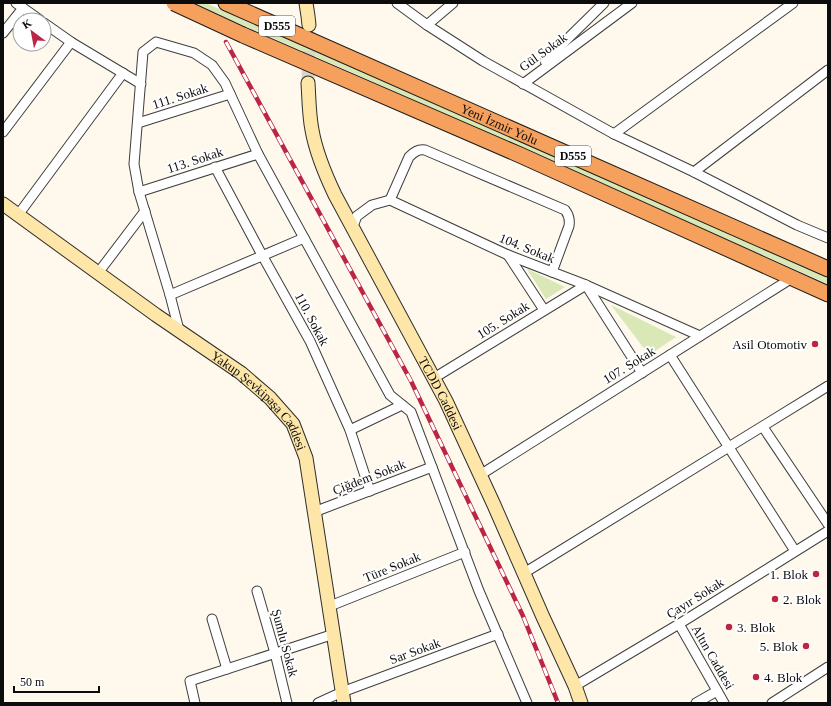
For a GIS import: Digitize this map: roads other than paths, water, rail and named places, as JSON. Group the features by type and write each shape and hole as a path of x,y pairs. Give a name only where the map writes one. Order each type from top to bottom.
{"highway":[{"name":"Yeni İzmir Yolu","path":"174,3 520,155 828,294"},
{"name":"Yeni İzmir Yolu","path":"231,5 828,269"}],"main road":[{"path":"306,3 308,21 313,3"},
{"name":"TCDD Caddesi","path":"308,83 311,129 325,172 446,401 575,686 581,703"},
{"name":"Yakup Şevkipaşa Caddesi","path":"3,204 247,378 270,398 293,424 306,458 343,698"}],"street":[{"path":"397,3 427,25 483,61 614,134 694,172 798,225 828,238"},
{"path":"427,25 453,3"},
{"name":"Gül Sokak","path":"523,84 604,3"},
{"name":"Gül Sokak","path":"523,84 632,3"},
{"path":"614,134 791,3"},
{"path":"3,33 20,6 29,12"},
{"path":"52,29 71,42 141,84"},
{"path":"3,132 71,42"},
{"path":"179,330 139,192 134,164 143,52 156,42 194,53 212,64 225,83 258,154 390,395 411,412 479,591 527,703"},
{"path":"694,172 828,70"},
{"path":"18,215 123,73"},
{"name":"111. Sokak","path":"138,124 230,94"},
{"path":"353,226 357,216 372,205 390,200 409,157 417,150 425,150 565,210 569,216 569,226 552,272"},
{"name":"113. Sokak","path":"139,192 258,154"},
{"name":"110. Sokak","path":"215,167 310,341 350,430 370,491"},
{"name":"104. Sokak","path":"390,200 508,255 586,284 700,336"},
{"path":"98,273 145,212"},
{"path":"170,295 304,238"},
{"path":"508,255 544,310"},
{"name":"107. Sokak","path":"480,475 792,278"},
{"path":"586,284 642,372"},
{"name":"105. Sokak","path":"434,378 586,284"},
{"path":"670,355 795,551"},
{"path":"524,573 828,386"},
{"path":"350,430 402,405"},
{"path":"763,426 828,524"},
{"name":"Çiğdem Sokak","path":"314,512 432,467"},
{"name":"Çayır Sokak","path":"575,686 679,624 828,530"},
{"name":"Türe Sokak","path":"330,606 464,552"},
{"name":"Şumlu Sokak","path":"257,591 275,653 287,703"},
{"path":"212,619 227,669"},
{"name":"Altın Caddesi","path":"679,624 724,703"},
{"path":"195,703 190,681 334,634"},
{"name":"Sar Sokak","path":"318,703 343,698 498,634"},
{"path":"772,703 828,667"},
{"path":"696,703 717,691"}],"tunnel":[{"path":"308,83 309,31"}],"railway":[{"path":"226,42 411,381 523,616 558,703"}],"place":[{"name":"Asil Otomotiv","path":"815,344"},
{"name":"1. Blok","path":"816,574"},
{"name":"2. Blok","path":"775,599"},
{"name":"3. Blok","path":"729,627"},
{"name":"5. Blok","path":"806,646"},
{"name":"4. Blok","path":"756,677"}]}
